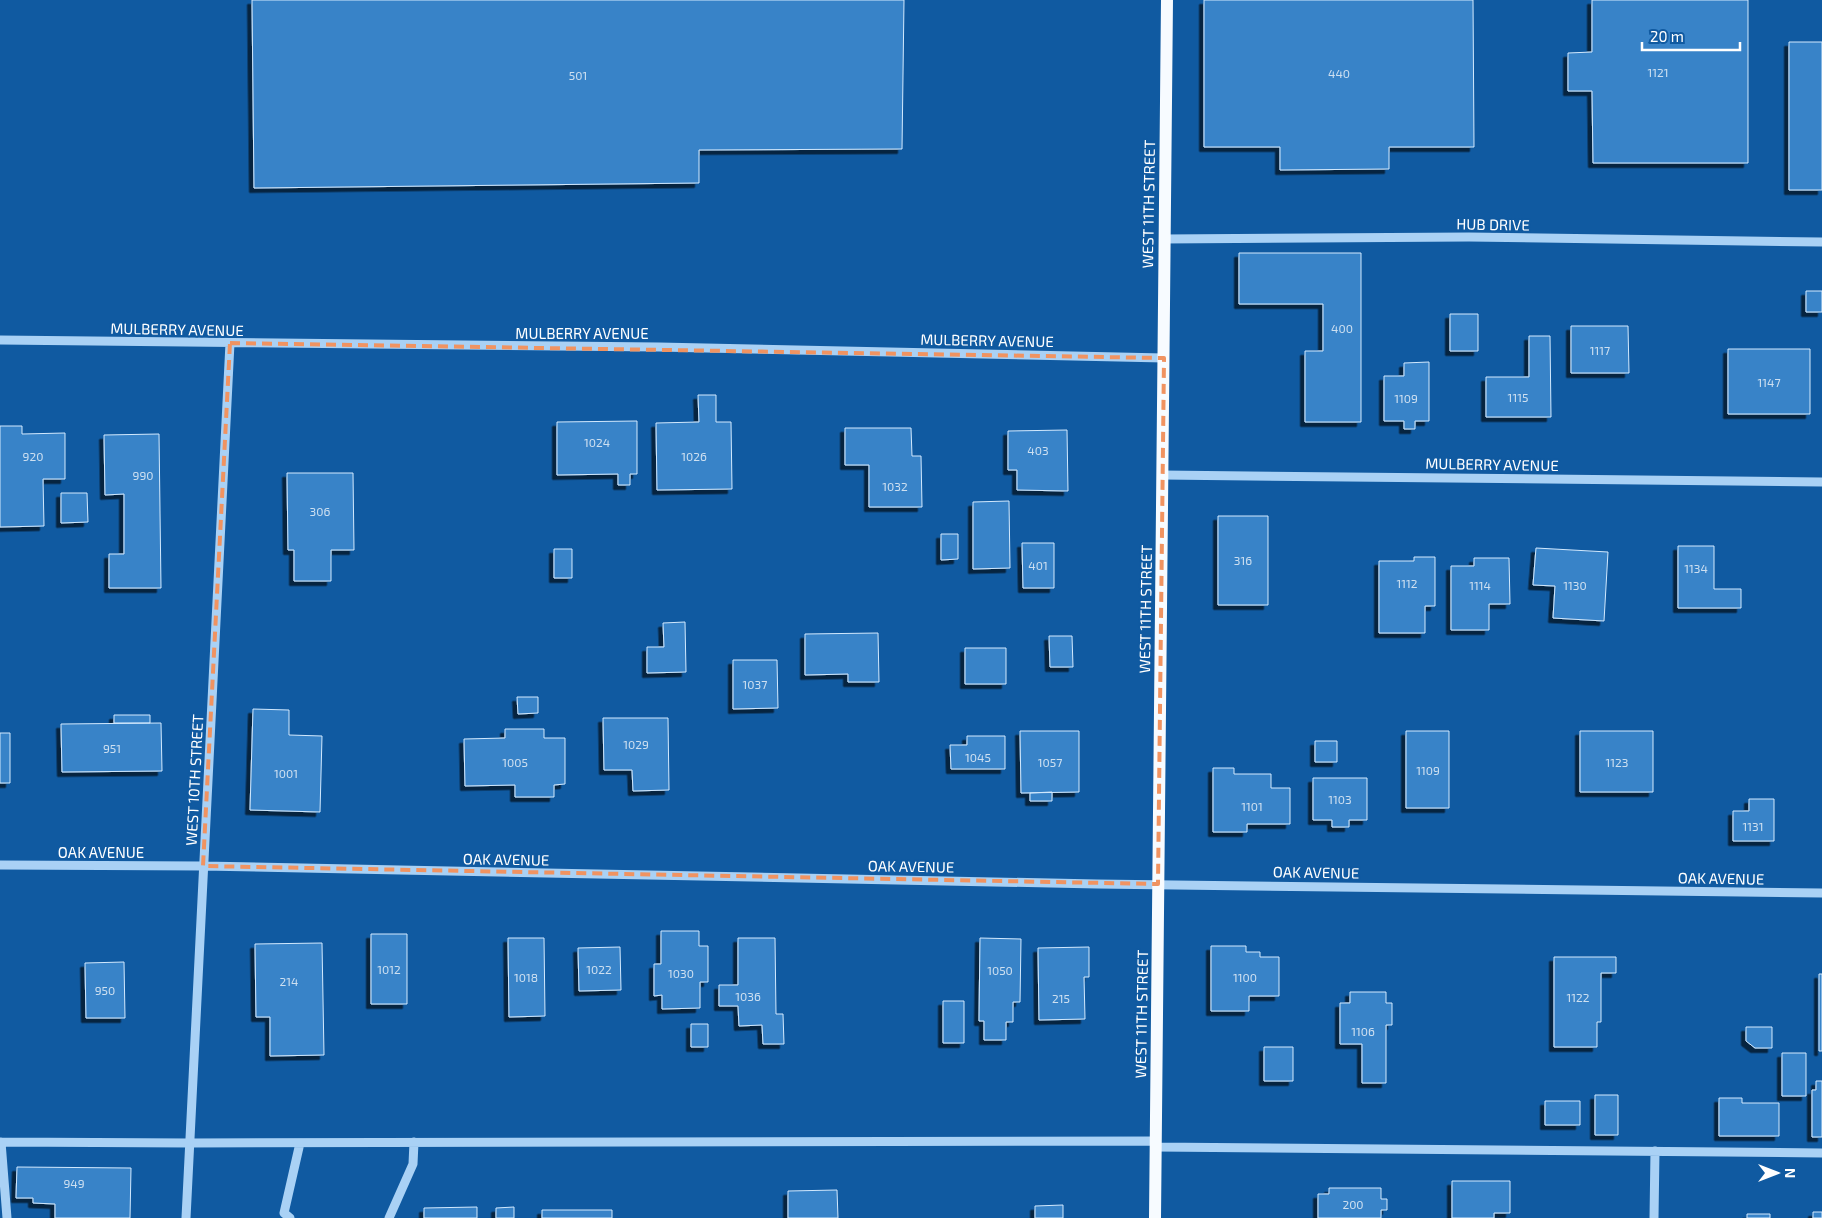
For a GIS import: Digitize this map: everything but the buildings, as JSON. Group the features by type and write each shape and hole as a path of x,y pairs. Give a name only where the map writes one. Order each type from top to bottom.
{"main road":[{"name":"WEST 11TH STREET","path":"1155,1218 1167,0"}],"street":[{"name":"HUB DRIVE","path":"1164,239 1469,238 1822,242"},
{"name":"MULBERRY AVENUE","path":"0,340 659,347 1164,358"},
{"name":"WEST 10TH STREET","path":"186,1218 230,343"},
{"name":"MULBERRY AVENUE","path":"1162,474 1822,482"},
{"name":"OAK AVENUE","path":"0,865 203,866 1158,884 1822,893"},
{"path":"7,1218 0,1142 1155,1144 1822,1153"},
{"path":"389,1218 413,1164 414,1142"},
{"path":"290,1218 284,1213 300,1143"},
{"path":"1654,1218 1655,1151"}],"highlighted area":[{"path":"230,343 1164,358 1158,884 203,866"}]}
